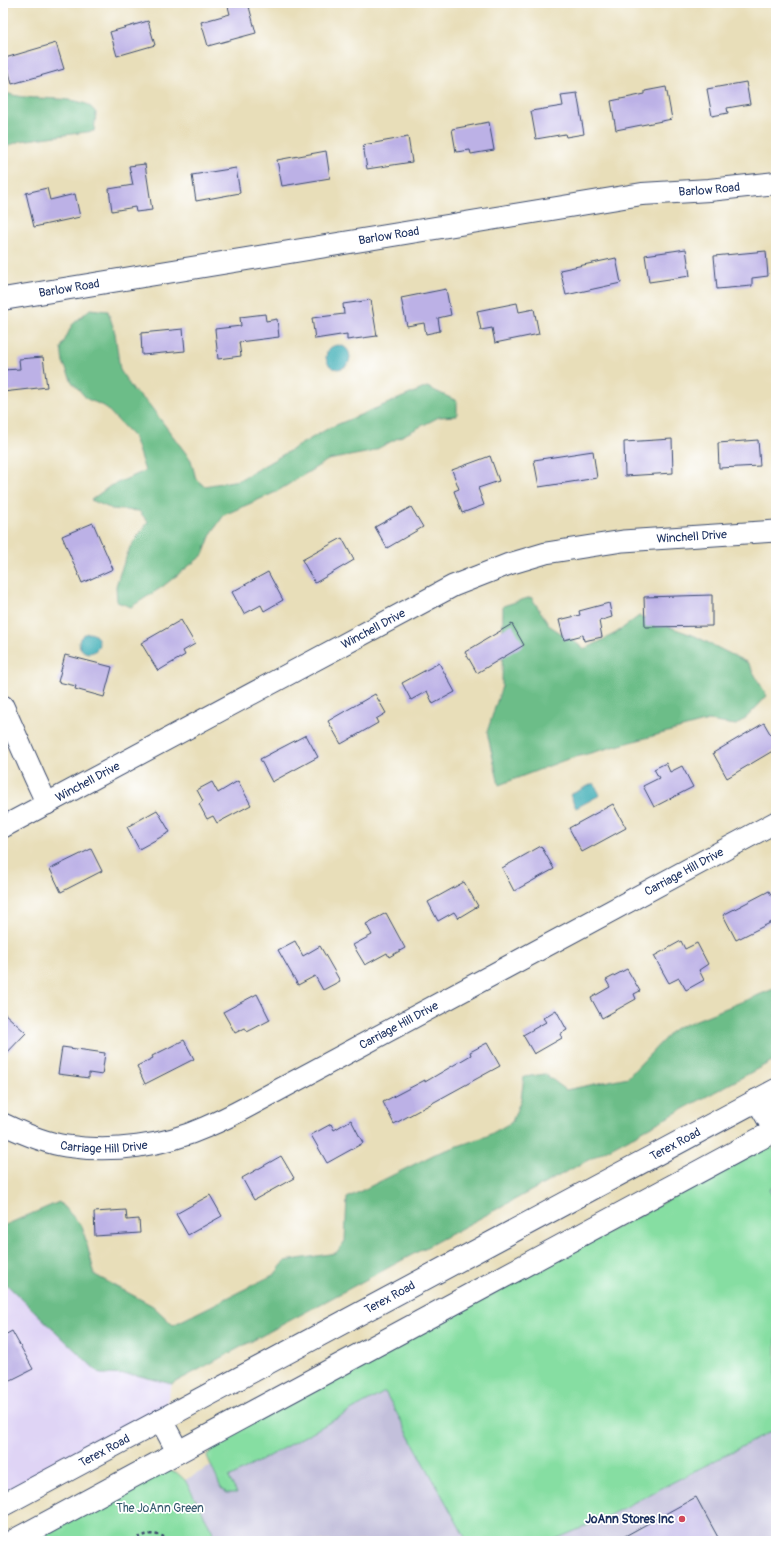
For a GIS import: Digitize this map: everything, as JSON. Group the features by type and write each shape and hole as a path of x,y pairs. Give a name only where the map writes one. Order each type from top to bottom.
{"street":[{"name":"Barlow Road","path":"3,300 642,194 709,190 776,183"},
{"name":"Winchell Drive","path":"3,827 453,586 509,564 546,553 623,541 776,531"},
{"path":"3,706 47,804"},
{"name":"Carriage Hill Drive","path":"3,1124 34,1137 66,1146 108,1148 154,1144 206,1127 247,1107 776,822"},
{"path":"13,1541 775,1131 767,1095"},
{"name":"Terex Road","path":"3,1505 767,1095"},
{"path":"161,1420 178,1452"}],"path":[{"path":"133,1541 141,1536 150,1534 165,1536 171,1541"}],"shaded area":[{"path":"776,1166 776,1541 218,1541 185,1480"},
{"path":"3,1281 100,1373 136,1375 172,1384 161,1420 3,1505"}],"green space":[{"path":"3,92 23,97 64,99 86,104 96,113 94,131 20,141 3,148"},
{"path":"90,309 108,311 115,333 120,370 133,390 148,403 191,460 196,479 204,486 239,480 329,428 427,387 457,401 457,416 439,417 371,452 328,460 276,492 224,515 211,534 203,555 162,587 131,607 117,602 116,586 130,547 148,522 139,511 112,509 91,500 110,486 145,471 134,437 104,406 87,399 72,382 63,362 61,348 72,325"},
{"path":"531,597 550,626 585,649 616,633 639,616 695,636 748,663 767,696 748,716 736,725 708,721 565,760 499,785 487,732 502,686 503,606"},
{"path":"776,988 776,1059 172,1384 136,1375 100,1374 3,1281 3,1226 59,1202 82,1226 95,1275 153,1306 173,1325 275,1274 285,1261 336,1253 345,1241 347,1198 435,1154 487,1136 512,1122 521,1099 524,1077 545,1074 566,1090 628,1077 674,1029"},
{"path":"770,1145 776,1153 776,1185 769,1190 776,1201 776,1429 598,1521 551,1541 467,1541 385,1392 229,1478 237,1493 227,1493 221,1488 207,1456 218,1441"},
{"name":"The JoAnn Green","path":"167,1471 176,1472 185,1480 218,1541 27,1541 147,1477"}],"water":[{"path":"338,345 346,349 350,357 346,365 338,369 330,365 326,357 330,349"},
{"path":"89,633 96,636 99,643 96,650 89,653 82,650 79,643 82,636"},
{"path":"594,783 600,795 576,808 570,795"}],"building":[{"path":"227,3 248,3 256,33 208,46 201,22 230,14"},
{"path":"148,21 155,45 117,56 110,32"},
{"path":"56,43 64,69 12,84 5,58"},
{"path":"746,82 750,104 727,108 728,113 712,116 707,89"},
{"path":"666,87 672,119 616,130 611,101 645,94 645,91"},
{"path":"577,93 584,134 566,137 565,134 536,139 531,111 563,106 561,95"},
{"path":"489,122 494,150 471,154 470,150 456,152 452,129"},
{"path":"408,137 412,162 367,169 363,145"},
{"path":"326,151 330,178 282,186 277,160"},
{"path":"145,164 152,210 136,212 135,207 112,211 109,189 133,185 129,166"},
{"path":"236,168 240,193 196,201 192,175"},
{"path":"47,188 50,200 75,194 80,217 34,227 26,193"},
{"path":"686,249 690,276 649,282 645,255"},
{"path":"766,251 768,276 752,278 752,286 717,289 714,256"},
{"path":"616,258 621,283 566,295 560,270"},
{"path":"446,289 451,315 438,318 440,331 426,334 424,323 407,326 401,298"},
{"path":"371,300 377,336 347,340 347,334 315,339 312,318 344,314 343,304"},
{"path":"517,303 519,312 534,309 539,334 495,343 492,328 481,330 477,311"},
{"path":"265,314 266,321 277,319 279,337 239,342 241,356 218,359 215,329 241,326 240,317"},
{"path":"183,329 185,351 142,355 141,333"},
{"path":"43,357 47,387 3,392 3,370 20,369 19,359"},
{"path":"672,439 673,473 625,476 624,442"},
{"path":"758,440 760,466 719,468 718,443"},
{"path":"593,451 597,478 539,487 534,460"},
{"path":"490,456 499,481 478,488 484,505 462,513 454,491 459,489 452,470"},
{"path":"411,507 423,527 387,548 375,527"},
{"path":"93,523 113,569 82,583 62,536"},
{"path":"342,538 354,560 315,583 302,560"},
{"path":"268,572 283,600 264,611 261,605 244,614 232,592"},
{"path":"712,595 712,626 645,627 644,597"},
{"path":"609,603 612,617 599,621 602,637 584,641 583,635 564,640 559,620 580,615 579,611"},
{"path":"181,620 195,644 183,651 185,655 158,671 141,643"},
{"path":"512,624 524,645 477,673 465,652"},
{"path":"65,655 112,667 104,697 75,689 76,686 58,682"},
{"path":"439,663 455,692 433,704 427,691 411,700 402,683"},
{"path":"375,694 386,713 376,719 378,723 341,744 328,721"},
{"path":"764,723 776,744 776,749 727,778 713,753"},
{"path":"306,735 318,757 272,782 260,759"},
{"path":"666,763 670,772 682,766 693,787 654,807 643,786 659,778 654,769"},
{"path":"238,781 251,805 217,823 213,816 207,819 199,804 203,801 197,790 212,782 218,793"},
{"path":"613,804 626,828 582,852 569,828"},
{"path":"157,810 170,832 139,849 127,827"},
{"path":"541,846 554,869 514,891 502,868"},
{"path":"91,849 102,871 61,892 50,869"},
{"path":"464,882 478,906 458,918 454,912 438,921 428,902"},
{"path":"769,891 776,904 776,920 736,940 723,915"},
{"path":"386,913 405,948 389,957 387,953 365,965 353,945 372,935 366,924"},
{"path":"295,941 303,956 320,946 340,981 323,990 315,976 298,985 278,950"},
{"path":"681,941 685,949 697,943 708,964 699,970 704,980 686,990 679,978 669,983 654,956"},
{"path":"627,969 640,991 634,994 636,999 602,1018 591,998 610,987 606,980"},
{"path":"257,994 270,1020 247,1032 245,1028 235,1033 223,1012"},
{"path":"556,1010 567,1030 560,1034 562,1038 534,1054 523,1035 546,1022 543,1018"},
{"path":"3,1012 26,1033 3,1057"},
{"path":"184,1040 194,1059 145,1084 137,1066 153,1058 152,1056"},
{"path":"487,1043 500,1066 394,1124 383,1102 425,1080 425,1082 471,1055 470,1052"},
{"path":"62,1047 105,1053 102,1075 89,1073 89,1078 58,1074"},
{"path":"351,1120 363,1143 327,1163 311,1135 331,1124 334,1130"},
{"path":"281,1156 294,1178 254,1200 242,1178"},
{"path":"210,1195 222,1216 188,1235 176,1214"},
{"path":"126,1210 127,1220 139,1219 140,1233 95,1236 94,1212"},
{"path":"12,1331 33,1369 3,1384 3,1336"},
{"name":"JoAnn Stores Inc","path":"696,1497 720,1541 616,1541"}],"place":[{"name":"JoAnn Stores Inc","path":"682,1519"}]}
